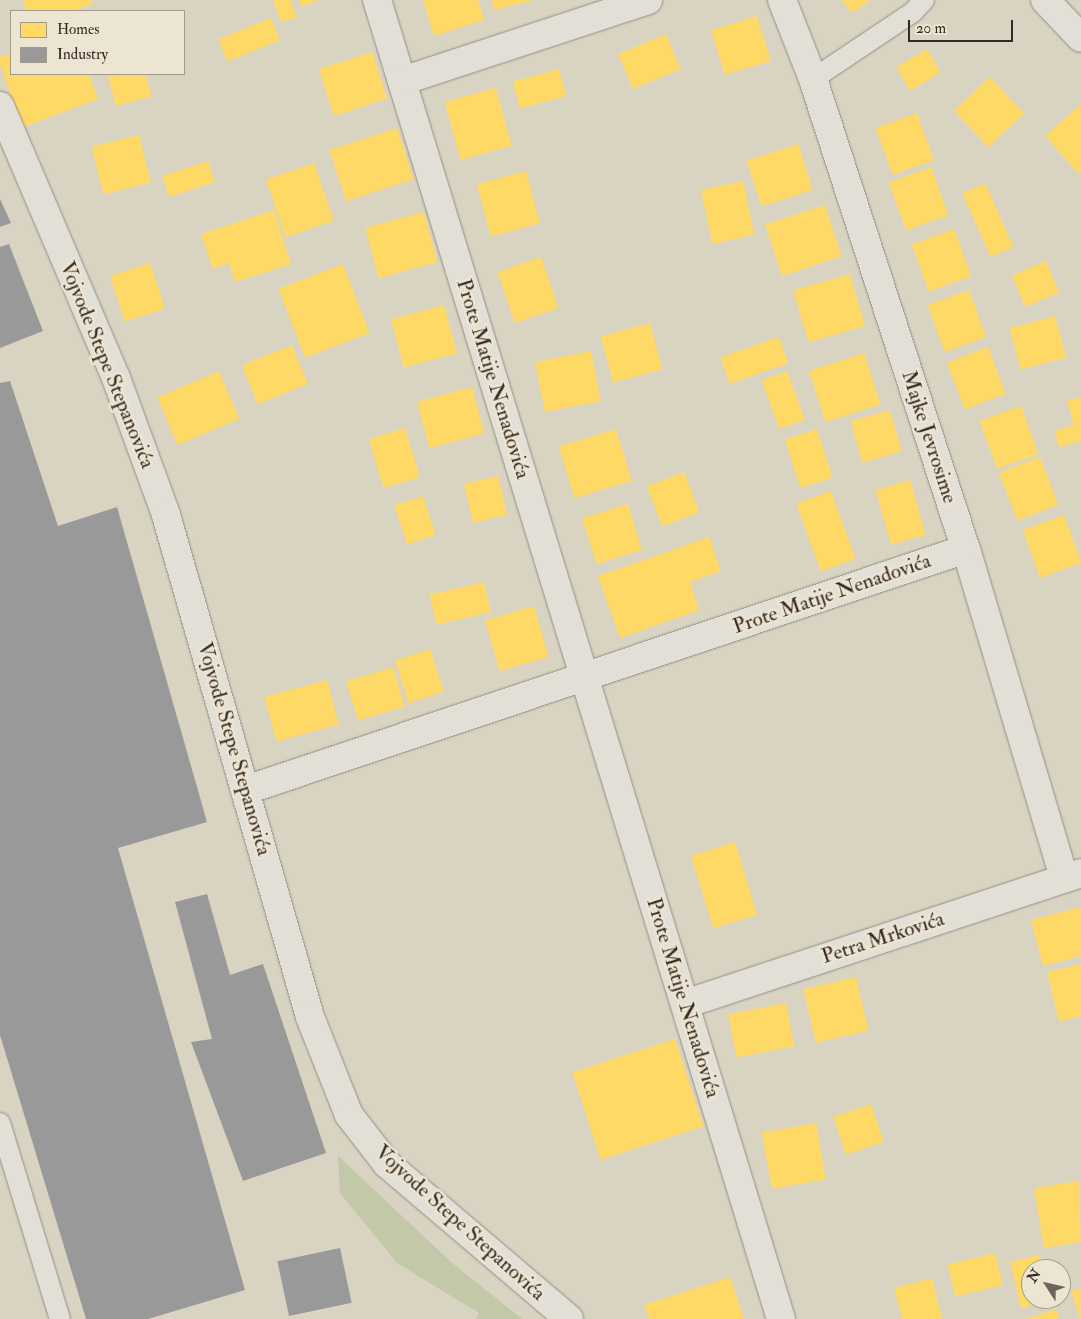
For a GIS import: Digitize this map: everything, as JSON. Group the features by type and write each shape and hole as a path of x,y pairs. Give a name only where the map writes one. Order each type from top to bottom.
{"street":[{"name":"Prote Matije Nenadovića","path":"377,0 781,1319"},
{"path":"402,81 648,0"},
{"name":"Majke Jevrosime","path":"782,0 812,79 1073,875"},
{"path":"1045,0 1081,38"},
{"name":"Vojvode Stepe Stepanovića","path":"0,106 116,378 166,514 310,1017 349,1115 387,1164 569,1319"},
{"name":"Prote Matije Nenadovića","path":"246,790 966,549"},
{"name":"Petra Mrkovića","path":"685,1004 1073,875"}],"lane":[{"path":"812,79 913,12 924,0"},
{"path":"0,1124 60,1319"}],"green space":[{"path":"338,1156 451,1262 522,1319 476,1319 479,1313 397,1263 340,1193"}],"building: Homes":[{"path":"23,0 91,0 93,4 75,10 27,10"},
{"path":"273,0 290,0 297,17 281,22"},
{"path":"299,0 318,0 301,7"},
{"path":"423,0 478,0 484,20 434,36"},
{"path":"492,0 531,0 531,1 494,10"},
{"path":"842,0 870,0 852,13"},
{"path":"757,16 771,61 725,75 711,30"},
{"path":"271,18 280,40 227,62 218,39"},
{"path":"666,34 681,69 633,89 618,54"},
{"path":"927,49 941,72 910,91 896,68"},
{"path":"372,52 387,99 334,116 319,69"},
{"path":"10,53 10,75 89,75 98,99 23,127 0,65 0,57"},
{"path":"559,69 566,96 520,108 513,81"},
{"path":"116,75 145,75 152,96 116,106 108,77"},
{"path":"990,77 1024,114 988,147 954,110"},
{"path":"496,88 512,146 460,160 445,102"},
{"path":"1081,104 1081,172 1079,174 1045,136"},
{"path":"917,113 934,160 893,175 876,128"},
{"path":"397,128 414,179 346,201 329,150"},
{"path":"139,135 151,183 103,194 91,147"},
{"path":"798,144 813,190 761,206 747,161"},
{"path":"208,161 215,182 169,197 162,176"},
{"path":"314,163 334,221 286,237 266,180"},
{"path":"931,167 948,215 906,230 889,182"},
{"path":"526,171 540,223 491,236 477,184"},
{"path":"743,181 754,235 712,244 701,190"},
{"path":"985,183 1013,247 991,257 962,193"},
{"path":"825,205 842,256 782,276 765,224"},
{"path":"274,210 291,264 235,282 229,263 213,269 201,234"},
{"path":"424,212 437,262 379,278 365,228"},
{"path":"954,229 971,276 929,291 912,244"},
{"path":"541,257 559,308 515,323 498,272"},
{"path":"1046,261 1059,292 1025,307 1012,275"},
{"path":"150,263 165,309 125,322 110,276"},
{"path":"343,264 370,333 305,358 279,289"},
{"path":"850,274 865,326 808,342 793,290"},
{"path":"969,290 986,337 945,352 928,305"},
{"path":"444,305 457,353 404,368 391,319"},
{"path":"1055,316 1066,358 1021,370 1010,328"},
{"path":"650,323 662,369 613,383 601,336"},
{"path":"779,337 788,363 729,384 720,357"},
{"path":"292,345 308,384 258,404 242,365"},
{"path":"988,347 1006,394 965,409 947,363"},
{"path":"591,351 601,401 545,412 535,362"},
{"path":"864,353 881,404 826,422 809,371"},
{"path":"219,371 239,419 178,445 157,397"},
{"path":"787,371 805,420 779,429 762,380"},
{"path":"472,387 484,433 429,448 417,402"},
{"path":"1081,397 1081,441 1059,447 1054,431 1074,425 1067,401"},
{"path":"1021,406 1038,454 997,469 980,421"},
{"path":"890,410 902,451 862,463 851,421"},
{"path":"405,428 420,477 384,488 369,439"},
{"path":"616,429 632,481 574,498 559,447"},
{"path":"817,429 833,478 800,488 785,440"},
{"path":"1040,457 1058,505 1017,520 999,473"},
{"path":"684,472 699,512 662,526 647,486"},
{"path":"498,476 507,515 473,523 464,484"},
{"path":"910,480 926,535 891,545 875,490"},
{"path":"831,491 856,559 821,571 796,504"},
{"path":"423,496 436,535 407,544 394,505"},
{"path":"628,504 642,550 596,564 582,518"},
{"path":"1064,515 1081,563 1040,578 1023,530"},
{"path":"709,537 721,571 690,582 699,610 620,638 598,576"},
{"path":"484,582 491,612 436,625 429,595"},
{"path":"534,606 549,657 500,671 485,620"},
{"path":"430,649 444,692 409,703 395,660"},
{"path":"393,667 405,706 358,721 346,681"},
{"path":"327,680 339,724 276,741 264,697"},
{"path":"735,842 757,915 713,928 691,855"},
{"path":"1081,907 1081,956 1043,966 1031,920"},
{"path":"1081,964 1081,1016 1059,1022 1047,972"},
{"path":"856,977 868,1031 816,1043 803,989"},
{"path":"786,1003 794,1046 736,1057 728,1014"},
{"path":"675,1039 703,1126 601,1160 572,1072"},
{"path":"871,1104 884,1142 846,1155 833,1117"},
{"path":"816,1123 826,1179 772,1189 762,1133"},
{"path":"1079,1181 1081,1242 1044,1248 1034,1188"},
{"path":"995,1253 1003,1285 955,1297 947,1265"},
{"path":"1039,1255 1040,1259 1022,1259"},
{"path":"1021,1259 1021,1308 1010,1262"},
{"path":"730,1277 744,1319 649,1319 644,1305"},
{"path":"932,1278 942,1319 902,1319 894,1288"},
{"path":"1081,1288 1081,1319 1080,1319 1071,1291"},
{"path":"1056,1309 1059,1319 1026,1319"}],"building: Industry":[{"path":"0,199 11,223 0,227"},
{"path":"9,244 43,331 0,348 0,247"},
{"path":"10,381 58,526 117,507 207,822 118,848 245,1290 148,1319 86,1319 0,1035 0,383"},
{"path":"207,894 230,975 263,964 326,1153 243,1181 191,1042 212,1039 175,902"},
{"path":"340,1248 352,1303 289,1316 277,1261"}]}
